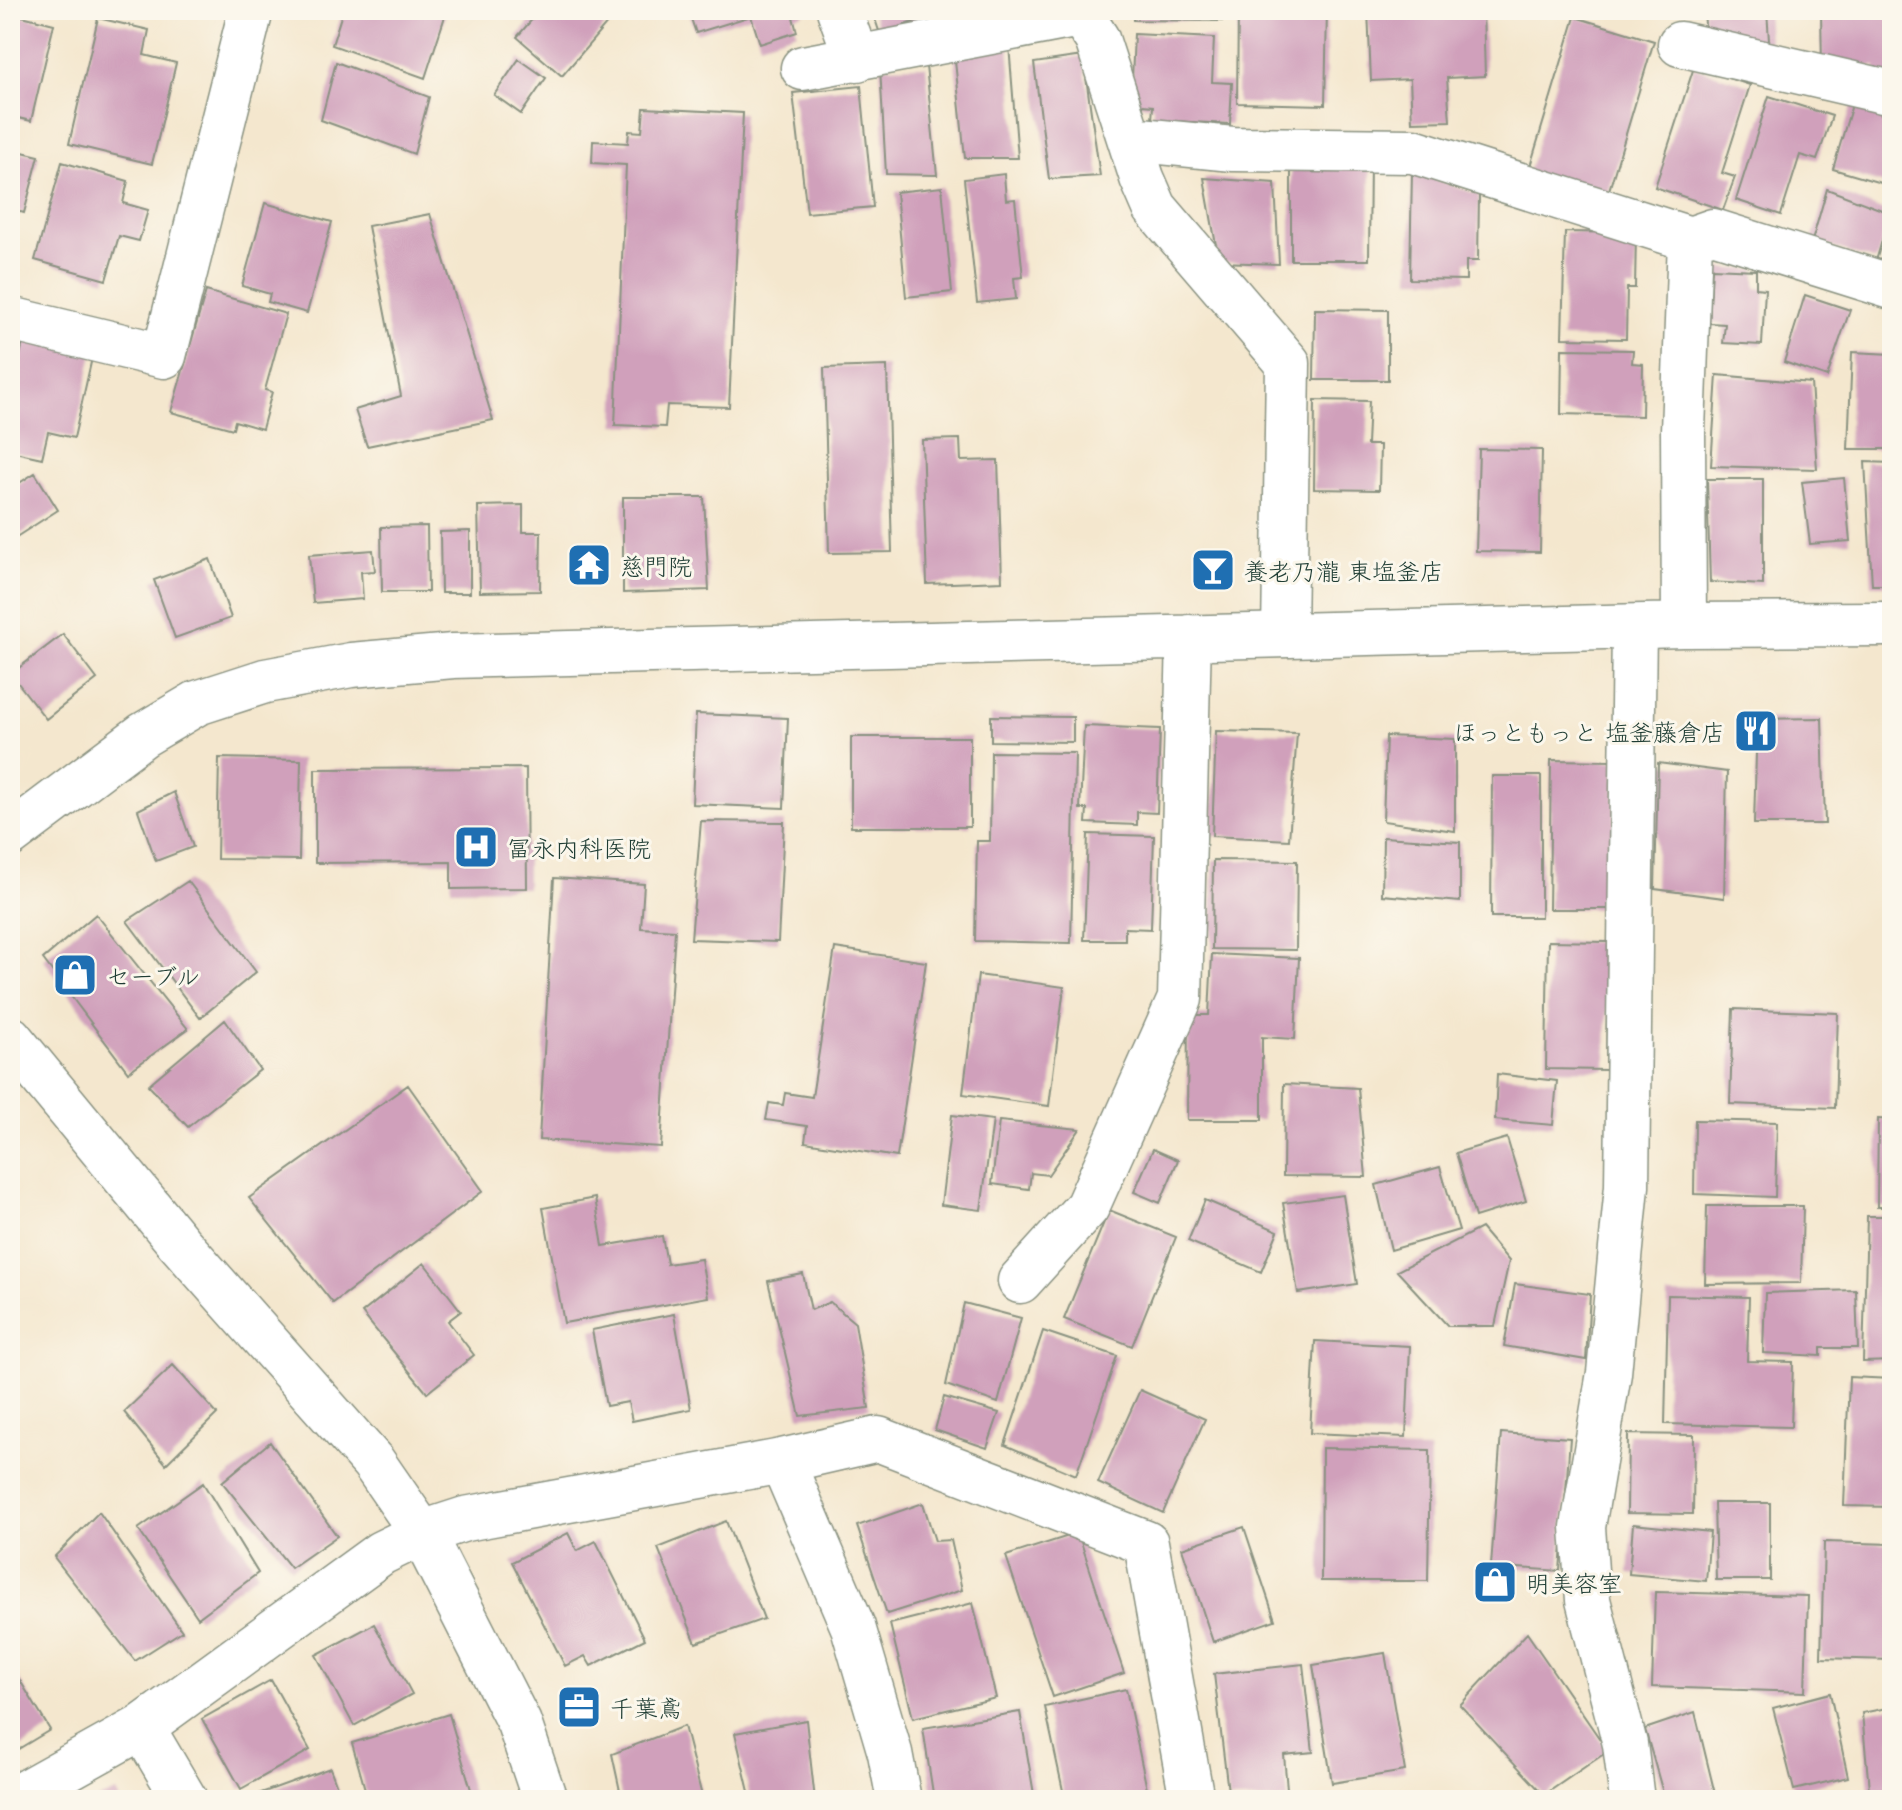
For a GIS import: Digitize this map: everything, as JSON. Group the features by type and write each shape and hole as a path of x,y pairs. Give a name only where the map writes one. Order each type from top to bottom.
{"street":[{"path":"10,319 164,356 251,10"},
{"path":"839,10 857,59"},
{"path":"803,68 1079,13 1097,39 1155,208 1288,363 1284,635"},
{"path":"1680,44 1892,93"},
{"path":"1130,139 1233,149 1413,151 1690,239 1713,231 1892,287"},
{"path":"1684,625 1683,431 1690,239"},
{"path":"10,835 143,735 197,703 265,681 351,665 453,656 1684,625 1892,624"},
{"path":"1632,1800 1625,1744 1588,1600 1583,1527 1609,1373 1627,1186 1634,627"},
{"path":"1020,1281 1087,1207 1180,999 1189,637"},
{"path":"10,1038 179,1243 373,1462 422,1533 519,1723 545,1800"},
{"path":"11,1800 142,1727 381,1553 422,1533 465,1519 782,1461 878,1439 1146,1543 1192,1800"},
{"path":"782,1461 853,1627 890,1753 899,1800"},
{"path":"142,1727 185,1800"}],"building":[{"path":"343,10 447,10 425,78 332,45"},
{"path":"540,10 610,10 615,14 562,76 517,37"},
{"path":"688,10 803,10 804,14 793,17 797,32 760,44 751,16 696,33"},
{"path":"872,10 946,10 880,34"},
{"path":"1133,10 1222,10 1222,21 1133,20"},
{"path":"1238,10 1327,10 1325,105 1237,103"},
{"path":"1368,10 1483,10 1485,76 1447,78 1450,121 1412,122 1410,79 1371,81"},
{"path":"1704,10 1767,10 1769,41 1706,39"},
{"path":"1821,10 1892,10 1892,79 1876,80 1876,66 1822,68"},
{"path":"10,13 54,24 31,121 10,116"},
{"path":"1575,17 1654,41 1607,197 1528,173"},
{"path":"98,18 149,30 144,55 176,63 152,164 69,144"},
{"path":"1134,34 1214,38 1212,82 1232,83 1230,124 1152,120 1153,106 1131,104"},
{"path":"1009,45 1018,158 965,158 954,51"},
{"path":"1083,56 1100,176 1049,179 1034,63"},
{"path":"519,59 546,78 521,114 494,95"},
{"path":"336,62 429,97 414,154 321,120"},
{"path":"926,66 937,175 886,174 880,67"},
{"path":"1694,67 1750,85 1722,173 1735,177 1723,210 1655,187"},
{"path":"861,86 873,207 807,213 793,93"},
{"path":"1769,96 1832,116 1817,160 1800,155 1781,215 1736,200"},
{"path":"1853,101 1892,113 1891,186 1833,169"},
{"path":"644,108 743,113 729,407 667,405 665,427 615,425 626,165 592,163 593,141 628,143 629,131 642,132"},
{"path":"10,149 39,156 24,213 14,210 11,221"},
{"path":"1291,158 1370,159 1369,260 1291,260"},
{"path":"62,162 128,181 123,203 148,210 139,241 119,236 106,280 35,260"},
{"path":"1412,171 1479,195 1478,261 1466,261 1466,280 1410,279"},
{"path":"1004,174 1006,200 1015,199 1023,277 1014,278 1016,299 977,303 964,179"},
{"path":"1204,178 1275,183 1279,264 1219,262"},
{"path":"942,187 952,292 906,297 896,192"},
{"path":"1827,189 1890,213 1876,261 1812,241"},
{"path":"265,203 332,222 307,313 268,302 270,294 242,286"},
{"path":"430,214 493,420 367,446 355,410 401,396 368,226"},
{"path":"1565,232 1636,233 1635,288 1627,288 1626,339 1562,338"},
{"path":"1712,268 1756,270 1756,288 1765,289 1762,345 1723,343 1725,324 1709,323"},
{"path":"206,291 286,314 265,390 272,392 262,429 235,421 233,429 171,412"},
{"path":"1805,295 1850,310 1827,377 1784,362"},
{"path":"1315,309 1388,310 1388,380 1314,380"},
{"path":"25,333 94,349 74,438 48,432 42,458 10,451 10,400"},
{"path":"1562,349 1633,350 1632,363 1643,364 1642,416 1561,414"},
{"path":"1852,352 1892,354 1892,449 1848,449"},
{"path":"887,366 892,552 829,553 824,368"},
{"path":"1717,375 1811,383 1817,469 1711,466"},
{"path":"1315,400 1369,401 1367,445 1380,445 1379,490 1314,489"},
{"path":"960,439 961,461 998,460 1002,581 927,584 922,440"},
{"path":"1479,449 1542,450 1540,552 1476,551"},
{"path":"1865,462 1892,463 1892,585 1872,585"},
{"path":"35,473 58,510 10,541 10,489"},
{"path":"1844,478 1850,541 1810,544 1802,482"},
{"path":"1707,479 1763,479 1763,585 1710,582"},
{"path":"623,497 704,497 709,590 623,593"},
{"path":"523,505 523,532 541,532 540,591 480,592 478,506"},
{"path":"427,526 428,592 382,592 381,527"},
{"path":"470,531 470,593 441,593 440,532"},
{"path":"373,550 375,571 361,572 363,599 313,603 309,555"},
{"path":"210,559 231,618 175,638 154,580"},
{"path":"63,634 97,679 46,719 11,674"},
{"path":"696,714 788,718 784,808 692,804"},
{"path":"991,716 1073,717 1073,742 991,741"},
{"path":"1822,718 1825,824 1754,824 1757,719"},
{"path":"1084,726 1160,729 1157,813 1137,812 1137,825 1086,823 1087,809 1080,809"},
{"path":"1216,731 1297,733 1289,840 1212,836"},
{"path":"1386,736 1455,739 1455,831 1383,821"},
{"path":"851,737 970,737 970,827 851,827"},
{"path":"991,752 1075,753 1071,943 975,941 977,841 990,841"},
{"path":"219,758 301,760 299,860 217,859"},
{"path":"1551,760 1615,761 1614,909 1549,909"},
{"path":"1658,763 1727,772 1724,898 1655,889"},
{"path":"526,768 527,888 451,889 451,862 315,863 315,769"},
{"path":"1492,776 1541,776 1541,917 1491,917"},
{"path":"174,792 193,847 156,861 138,810"},
{"path":"701,821 784,822 778,942 691,939"},
{"path":"1088,834 1154,836 1151,929 1125,928 1125,940 1084,940"},
{"path":"1383,837 1460,842 1460,902 1382,895"},
{"path":"1213,860 1297,861 1296,950 1212,949"},
{"path":"554,878 644,884 641,928 675,930 661,1147 539,1140"},
{"path":"188,881 256,972 200,1018 127,921"},
{"path":"96,914 188,1029 128,1072 43,959"},
{"path":"1548,941 1608,942 1606,1070 1546,1069"},
{"path":"835,948 926,962 897,1157 805,1142 807,1126 766,1120 769,1103 783,1105 785,1093 812,1097"},
{"path":"1212,954 1299,958 1295,1039 1262,1037 1262,1120 1187,1120 1188,1015 1209,1015"},
{"path":"978,975 1064,987 1049,1106 963,1094"},
{"path":"1733,1009 1838,1013 1835,1108 1730,1104"},
{"path":"225,1020 260,1070 188,1127 148,1085"},
{"path":"1497,1074 1557,1081 1553,1125 1495,1120"},
{"path":"1284,1084 1358,1088 1366,1177 1283,1176"},
{"path":"408,1085 483,1191 333,1303 249,1198"},
{"path":"952,1115 993,1120 981,1210 941,1205"},
{"path":"1878,1119 1892,1120 1892,1207 1877,1207"},
{"path":"1695,1120 1777,1122 1775,1197 1694,1194"},
{"path":"999,1121 1080,1129 1048,1175 1031,1173 1029,1189 992,1184"},
{"path":"1507,1138 1526,1201 1475,1217 1456,1153"},
{"path":"1153,1149 1178,1160 1160,1203 1134,1192"},
{"path":"1440,1167 1459,1230 1391,1250 1376,1185"},
{"path":"1343,1195 1357,1284 1298,1293 1283,1203"},
{"path":"595,1198 603,1246 662,1236 667,1264 701,1259 708,1297 564,1323 543,1208"},
{"path":"1205,1200 1278,1231 1261,1272 1188,1241"},
{"path":"1707,1206 1803,1206 1801,1283 1705,1284"},
{"path":"1109,1210 1176,1237 1132,1346 1064,1319"},
{"path":"1867,1216 1892,1216 1892,1361 1863,1362"},
{"path":"1481,1228 1509,1261 1495,1326 1448,1326 1397,1271"},
{"path":"424,1263 461,1311 448,1321 474,1355 427,1393 362,1313"},
{"path":"803,1274 811,1310 830,1302 855,1323 869,1408 800,1416 768,1281"},
{"path":"1515,1284 1590,1294 1586,1360 1504,1346"},
{"path":"1856,1290 1858,1348 1821,1348 1821,1356 1763,1353 1765,1293"},
{"path":"1668,1295 1749,1297 1747,1361 1793,1362 1791,1427 1665,1424"},
{"path":"964,1303 1021,1318 998,1403 946,1385"},
{"path":"674,1314 691,1409 632,1421 628,1402 606,1406 592,1330"},
{"path":"1043,1331 1117,1356 1076,1475 1005,1445"},
{"path":"1315,1341 1410,1346 1406,1437 1310,1433"},
{"path":"173,1365 217,1414 166,1464 124,1412"},
{"path":"1849,1377 1892,1379 1892,1507 1844,1506"},
{"path":"1140,1390 1205,1419 1163,1513 1098,1483"},
{"path":"944,1397 999,1413 987,1448 935,1430"},
{"path":"1501,1433 1570,1438 1560,1571 1491,1566"},
{"path":"1628,1434 1694,1435 1693,1514 1627,1513"},
{"path":"270,1442 337,1536 291,1568 222,1482"},
{"path":"1322,1448 1430,1450 1428,1581 1321,1581"},
{"path":"203,1483 258,1573 198,1618 138,1529"},
{"path":"923,1503 935,1541 951,1540 962,1590 887,1614 857,1526"},
{"path":"1714,1503 1770,1503 1770,1580 1716,1580"},
{"path":"99,1512 182,1631 135,1661 54,1557"},
{"path":"726,1521 764,1619 696,1643 658,1548"},
{"path":"1633,1524 1710,1532 1706,1581 1629,1574"},
{"path":"1244,1527 1275,1620 1213,1642 1182,1548"},
{"path":"568,1533 577,1551 596,1541 645,1639 591,1666 585,1656 565,1666 512,1562"},
{"path":"1078,1533 1124,1673 1053,1697 1006,1556"},
{"path":"1824,1542 1892,1544 1892,1660 1821,1658"},
{"path":"1655,1592 1808,1596 1805,1692 1652,1687"},
{"path":"973,1603 996,1698 913,1718 890,1624"},
{"path":"374,1624 412,1694 354,1726 316,1655"},
{"path":"1527,1633 1608,1751 1544,1795 1460,1705"},
{"path":"1385,1653 1405,1771 1332,1783 1313,1665"},
{"path":"10,1664 50,1730 10,1754"},
{"path":"1303,1664 1313,1752 1284,1755 1288,1800 1229,1800 1214,1674"},
{"path":"271,1680 310,1750 241,1789 202,1719"},
{"path":"1126,1689 1149,1799 1065,1800 1045,1707"},
{"path":"1830,1693 1848,1777 1794,1790 1773,1708"},
{"path":"1892,1707 1892,1800 1870,1800 1862,1713"},
{"path":"1020,1712 1035,1800 934,1800 923,1728"},
{"path":"1695,1712 1715,1794 1702,1800 1665,1800 1645,1729"},
{"path":"449,1714 474,1800 368,1800 352,1743"},
{"path":"806,1720 815,1800 751,1800 735,1733"},
{"path":"684,1726 703,1800 622,1800 612,1754"},
{"path":"330,1768 342,1800 242,1800"},
{"path":"116,1792 120,1800 96,1800"}],"place":[{"name":"慈門院","path":"589,565"},
{"name":"養老乃瀧 東塩釜店","path":"1213,570"},
{"name":"ほっともっと 塩釜藤倉店","path":"1756,731"},
{"name":"冨永内科医院","path":"476,847"},
{"name":"セーブル","path":"75,975"},
{"name":"明美容室","path":"1495,1582"},
{"name":"千葉鳶","path":"579,1707"}]}
